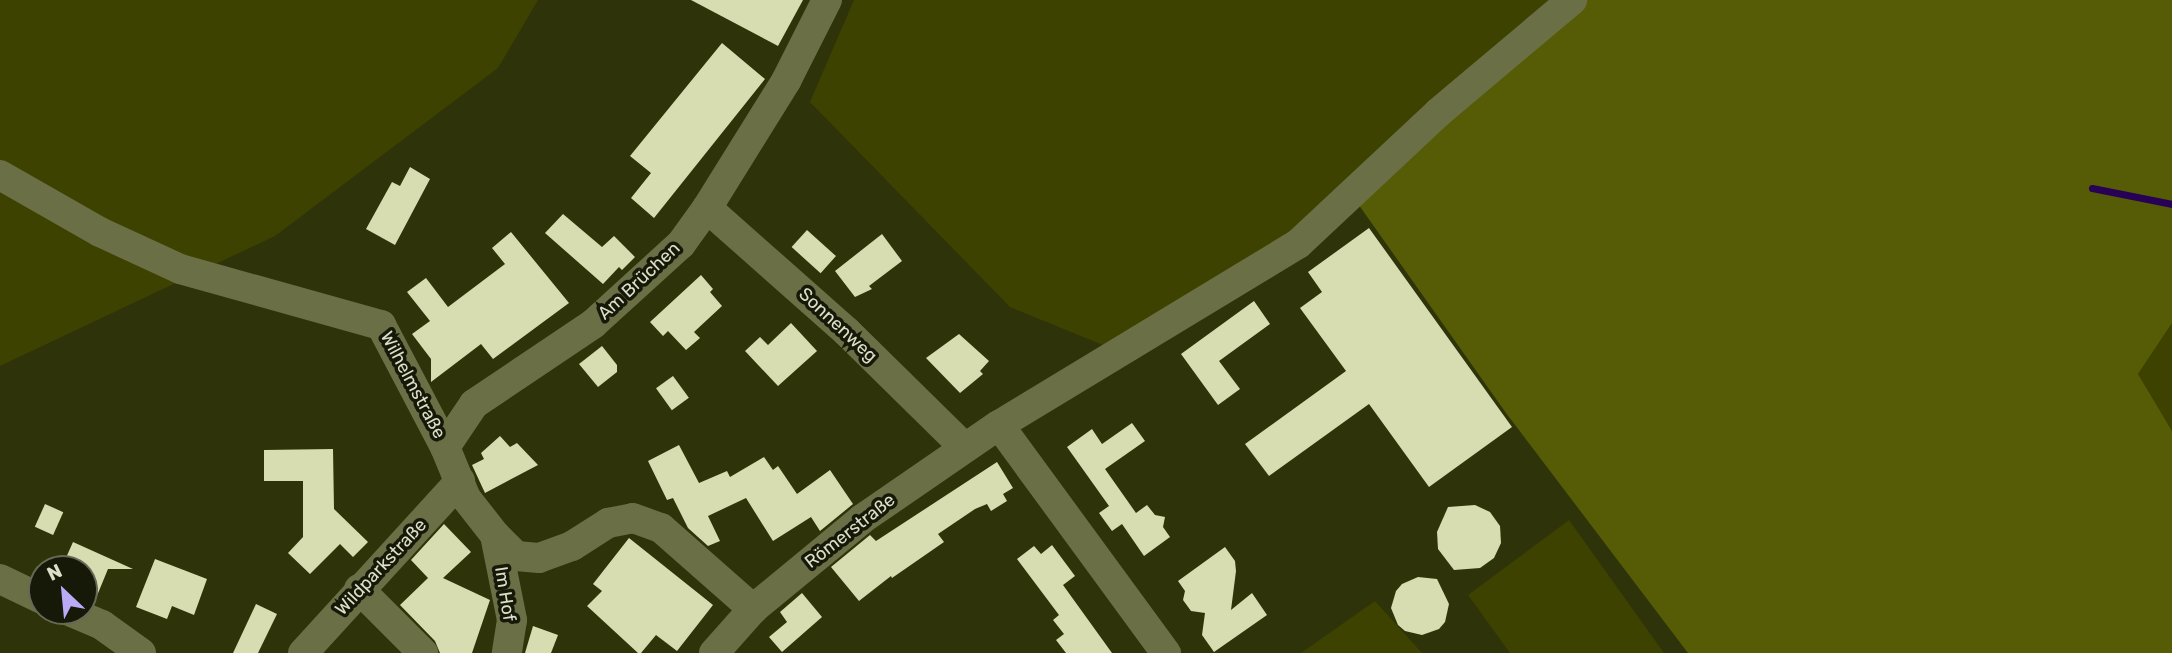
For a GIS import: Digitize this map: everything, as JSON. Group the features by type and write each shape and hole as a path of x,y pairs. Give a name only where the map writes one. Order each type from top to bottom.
{"street":[{"name":"Am Brüchen","path":"445,447 474,404 593,324 681,244 707,208 786,81 828,0"},
{"name":"Römerstraße","path":"714,653 753,609 862,519 964,447 1298,244 1439,112 1572,0"},
{"name":"Wilhelmstraße","path":"0,175 100,232 180,269 381,325 445,447 466,498 495,535 516,556 539,558 572,546 608,523 633,518 661,528 753,609"},
{"name":"Sonnenweg","path":"707,208 847,332 964,447"},
{"path":"999,425 1167,653"},
{"name":"Wildparkstraße","path":"303,653 460,481"},
{"name":"Im Hof","path":"495,535 512,620 507,653"},
{"path":"0,579 28,592"},
{"path":"359,589 424,653"},
{"path":"98,623 141,653"}],"green space":[{"path":"0,0 538,0 498,68 275,236 0,366"},
{"path":"854,0 1583,0 1356,201 1125,354 1010,307 810,102"},
{"path":"1583,0 2172,0 2172,323 2138,374 2172,431 2172,653 1688,653 1506,413 1356,201"},
{"path":"2172,323 2172,431 2138,374"},
{"path":"1569,520 1664,653 1510,653 1468,595"},
{"path":"1375,601 1422,653 1301,653"}],"building":[{"path":"691,0 803,0 778,46"},
{"path":"722,43 765,79 654,218 631,198 651,173 630,156"},
{"path":"410,167 430,179 395,245 366,229 392,182 400,186"},
{"path":"563,214 602,247 614,236 635,257 622,270 619,267 603,284 545,233"},
{"path":"1369,228 1512,427 1429,487 1369,404 1269,476 1245,444 1346,371 1300,308 1322,292 1308,272"},
{"path":"807,230 836,256 821,273 792,247"},
{"path":"511,232 569,303 493,359 481,344 431,382 431,359 412,334 430,321 407,292 426,278 448,307 505,264 492,248"},
{"path":"882,234 902,261 869,286 872,289 855,297 835,271"},
{"path":"701,275 722,306 694,332 700,338 686,350 668,331 663,336 650,322"},
{"path":"1254,301 1270,324 1219,361 1240,389 1218,405 1181,354"},
{"path":"791,323 817,351 778,386 745,351 760,337 768,345"},
{"path":"959,334 989,361 980,371 983,374 960,393 926,358"},
{"path":"602,346 617,365 617,372 598,387 579,364"},
{"path":"673,376 689,398 672,410 656,388"},
{"path":"1132,423 1145,441 1105,469 1136,513 1147,505 1155,515 1165,517 1163,527 1170,537 1144,556 1122,524 1112,531 1099,513 1109,506 1067,447 1092,429 1102,444"},
{"path":"500,436 510,447 517,443 538,465 485,493 472,465 484,459 481,453"},
{"path":"679,445 699,483 727,471 730,477 764,457 773,470 778,466 797,494 830,470 853,504 820,531 811,517 773,541 746,498 708,516 720,541 708,546 688,528 673,498 667,500 648,461"},
{"path":"333,449 334,509 368,542 353,557 340,544 310,574 288,553 303,537 303,481 264,481 264,450"},
{"path":"997,462 1013,488 1003,494 1007,501 991,511 987,504 975,509 938,534 944,542 892,578 891,576 859,601 831,567 870,535 876,541"},
{"path":"45,504 63,512 53,535 35,527"},
{"path":"1475,505 1490,512 1500,526 1501,543 1494,558 1480,568 1454,570 1438,549 1437,532 1448,507"},
{"path":"444,524 471,552 443,578 490,600 472,653 440,653 435,641 400,605 428,578 411,560"},
{"path":"629,538 713,605 677,651 656,635 641,653 638,653 587,606 602,591 593,584"},
{"path":"73,542 133,569 108,569 98,593 98,555 67,555"},
{"path":"1052,545 1075,576 1063,585 1112,653 1066,653 1056,640 1064,634 1053,620 1059,615 1017,559 1034,546 1041,554"},
{"path":"1225,547 1235,561 1236,571 1231,610 1252,593 1267,615 1214,652 1202,635 1205,613 1191,611 1183,600 1185,591 1178,581"},
{"path":"155,559 207,579 194,615 172,606 167,619 136,607"},
{"path":"1418,577 1437,579 1449,604 1445,622 1439,629 1422,635 1405,631 1398,625 1391,608 1396,591 1402,584"},
{"path":"802,593 822,617 782,652 769,637 787,622 780,612"},
{"path":"256,604 277,614 258,653 233,653"},
{"path":"533,626 558,635 551,653 525,653"}],"waterway":[{"path":"2092,188 2172,204"}]}
